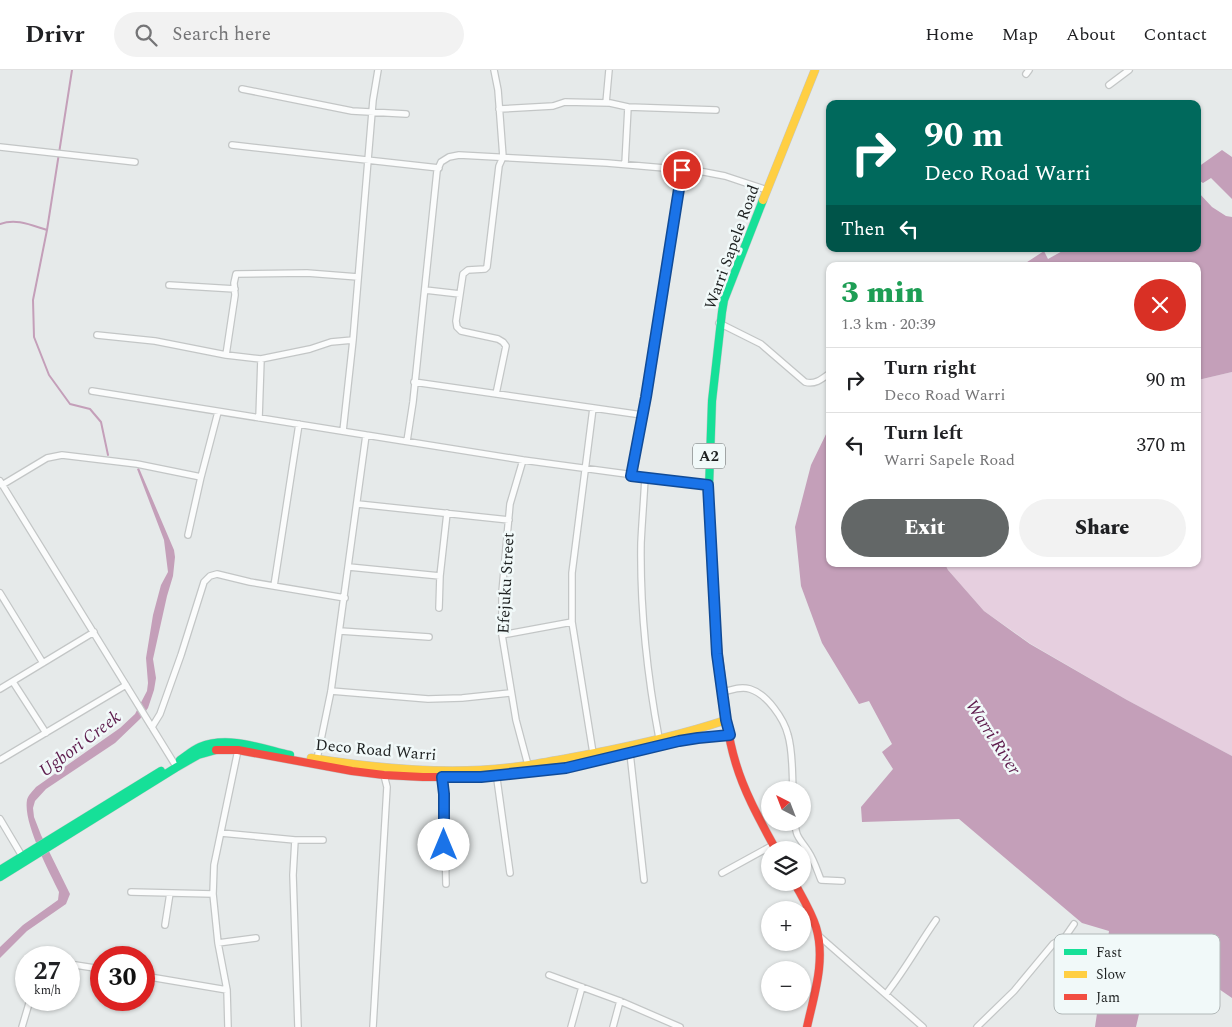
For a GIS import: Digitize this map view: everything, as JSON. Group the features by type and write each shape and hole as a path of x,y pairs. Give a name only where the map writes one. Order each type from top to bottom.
{"main road":[{"name":"Warri Sapele Road","path":"771,841 746,791 736,763 726,720 717,654 708,485 710,436 719,323 724,300 814,70"},
{"name":"Deco Road Warri","path":"48,843 174,763 201,747 214,743 244,744 317,759 385,768 496,772 565,760 703,728 726,720"},
{"name":"Deco Road Warri","path":"48,843 198,755 218,749 238,750 384,775 442,777 566,768 698,738 730,735"},
{"path":"0,870 48,843"},
{"path":"0,877 34,851"},
{"path":"799,891 813,918 818,936 817,970 807,1027"}],"street":[{"path":"343,432 353,340 372,113 378,70"},
{"path":"494,70 503,157 499,166 487,267 485,269 468,270 463,274 456,321 457,327 461,331 498,339 506,346 496,394"},
{"path":"606,103 609,70"},
{"path":"1109,85 1129,70"},
{"path":"242,89 352,111 406,114"},
{"path":"499,110 553,106 564,102 606,103 628,107 716,110"},
{"path":"625,164 628,107"},
{"path":"232,145 438,168"},
{"path":"0,147 135,162"},
{"path":"407,441 425,290 434,193 438,168 441,162 449,157 459,155 625,164 725,176 767,190"},
{"path":"631,476 682,170"},
{"path":"226,355 235,295 234,276 236,274 307,273 358,276"},
{"path":"169,286 234,288"},
{"path":"425,290 460,294"},
{"path":"719,323 760,344 805,382 810,384 826,376"},
{"path":"97,335 261,359 310,349 331,342 353,340"},
{"path":"259,418 261,359"},
{"path":"414,382 642,415"},
{"path":"92,391 523,460 708,485"},
{"path":"593,408 572,573 572,622 593,753"},
{"path":"188,535 218,412"},
{"path":"274,586 299,424"},
{"path":"317,759 332,691 366,436"},
{"path":"174,763 1,483 47,458 62,455 137,464 201,477"},
{"name":"Efejuku Street","path":"523,460 510,504 502,592 502,635 510,693 528,765"},
{"path":"645,478 641,542 642,597 646,651 659,738"},
{"path":"358,504 509,520"},
{"path":"439,608 440,576 447,513"},
{"path":"349,567 440,576"},
{"path":"152,727 160,714 206,579 210,576 217,574 345,598"},
{"path":"0,593 43,663"},
{"path":"502,635 572,622"},
{"path":"340,631 429,637"},
{"path":"0,689 94,632"},
{"path":"13,682 46,733"},
{"path":"0,760 126,685"},
{"path":"723,692 739,688 750,689 766,698 777,712 788,735 792,781"},
{"path":"332,691 428,699 510,693"},
{"path":"228,1027 227,990 218,944 213,894 214,865 238,750"},
{"path":"630,752 644,880"},
{"path":"496,772 510,874"},
{"path":"372,1027 387,787 384,775"},
{"path":"442,777 446,884"},
{"path":"0,819 22,856"},
{"path":"796,831 808,850 821,880 842,881"},
{"path":"221,832 295,840 323,840"},
{"path":"295,840 293,875 298,1027"},
{"path":"722,872 761,853"},
{"path":"131,892 213,894"},
{"path":"165,926 170,893"},
{"path":"886,994 936,920"},
{"path":"1067,934 1074,924"},
{"path":"818,936 923,1027"},
{"path":"218,944 256,938"},
{"path":"977,1027 1014,991 1054,943"},
{"path":"549,975 620,1001 680,1027"},
{"path":"155,978 227,990"},
{"path":"571,1027 582,987"},
{"path":"613,1027 620,1001"},
{"path":"22,1027 27,1011"}],"shaded area":[{"path":"1232,372 1232,756 1127,700 1031,644 984,611 946,567 1201,567 1201,379"}],"water":[{"path":"1222,150 1232,157 1232,372 1201,379 1201,262 1027,262 1042,252 1044,252 1048,259 1061,252 1201,252 1201,165"},
{"name":"Warri River","path":"826,434 826,567 946,567 984,611 1030,644 1127,700 1232,756 1232,998 1220,990 1220,934 1109,934 1109,931 1082,923 959,819 862,822 861,807 893,769 882,752 892,744 869,701 859,704 822,643 801,586 795,527 811,465"},
{"path":"139,468 174,550 175,557 173,576 153,659 156,678 154,690 148,708 140,719 115,743 46,789 35,801 33,808 34,817 70,894 66,904 27,931 0,958 0,947 23,925 58,900 59,892 43,860 29,821 27,810 28,796 36,787 120,728 135,714 147,691 146,658 153,615 161,585 168,572 164,540 137,469"},
{"path":"1097,1014 1139,1014 1136,1027 1095,1027"}],"pier":[{"path":"1211,178 1232,199 1232,217 1226,216 1212,207 1201,195 1201,182 1203,183"}],"waterway":[{"path":"72,70 47,230 33,300 34,337 49,375 70,404 90,409 101,422 108,455"},
{"path":"0,224 18,222 47,230"}],"traffic: fast":[{"path":"709,488 712,401 724,300 763,200"},
{"path":"633,752 698,738 730,735"},
{"path":"180,760 200,747 222,742 245,744 290,755"},
{"path":"0,877 177,767 198,755 216,750"},
{"path":"0,870 161,771"}],"traffic: slow":[{"path":"763,200 815,70"},
{"path":"311,758 374,767 417,770 460,771 495,769 549,762 624,747 726,720"}],"traffic: jam":[{"path":"709,488 714,604 728,731 736,764 744,786 771,841"},
{"path":"216,750 238,750 352,771 423,777 481,777 565,768 633,752"},
{"path":"799,891 812,915 819,939 820,952 816,990 807,1027"}],"route":[{"path":"444,845 442,777 481,777 566,768 679,741 730,735 726,720 717,654 708,485 631,476 646,397 682,170"}],"water label":[{"name":"Ugbori Creek","path":"80,744"}]}
